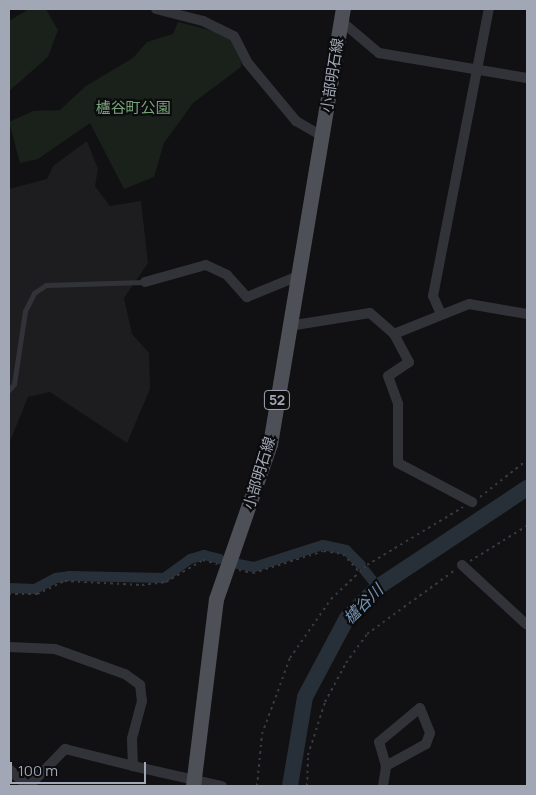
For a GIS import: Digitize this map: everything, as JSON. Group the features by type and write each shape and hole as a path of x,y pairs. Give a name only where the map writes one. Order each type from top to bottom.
{"main road":[{"name":"小部明石線","path":"193,784 216,599 270,444 342,15"}],"street":[{"path":"156,9 203,21 234,36 247,62 296,121 322,136"},
{"path":"441,314 433,296 489,9"},
{"path":"342,15 379,53 527,78"},
{"path":"145,282 206,265 227,275 247,297 298,276"},
{"path":"394,334 469,304 527,314"},
{"path":"289,326 370,313 394,334 409,362 388,376 398,404 398,463 472,502"},
{"path":"462,565 527,625"},
{"path":"9,647 55,650 125,674 140,685 142,700 132,739 133,766"},
{"path":"383,786 386,766 379,742 420,708 430,733 426,744 386,766"},
{"path":"9,769 28,786 65,749 133,766 193,784 222,786"}],"lane":[{"path":"9,390 14,384 25,311 34,293 46,285 145,282"}],"path":[{"path":"257,786 262,734 290,658 331,598 359,572 396,544 506,481 527,460"},
{"path":"307,786 308,755 325,702 346,663 367,634 462,565 527,526"},
{"path":"9,594 37,594 65,581 142,586 166,582 203,560 253,573 324,551 343,554 359,572"}],"shaded area":[{"path":"87,141 98,169 95,186 110,206 141,201 148,263 124,298 132,334 149,353 150,389 127,443 50,392 28,397 9,444 9,189 47,179 53,166"}],"green space":[{"path":"29,9 46,9 58,30 48,57 9,91 9,21"},
{"name":"櫨谷町公園","path":"178,22 229,35 242,55 241,67 193,103 164,143 154,177 124,189 90,123 38,159 20,163 9,122 33,111 60,110 86,86 133,58 147,42 173,34"}],"waterway":[{"name":"櫨谷川","path":"290,786 305,697 347,618 378,587 527,488"},
{"path":"233,563 254,567 323,545 346,550 361,565"},
{"path":"9,588 35,589 56,578 70,576 164,578 190,559 204,555 220,559"},
{"path":"365,571 378,587"}]}
